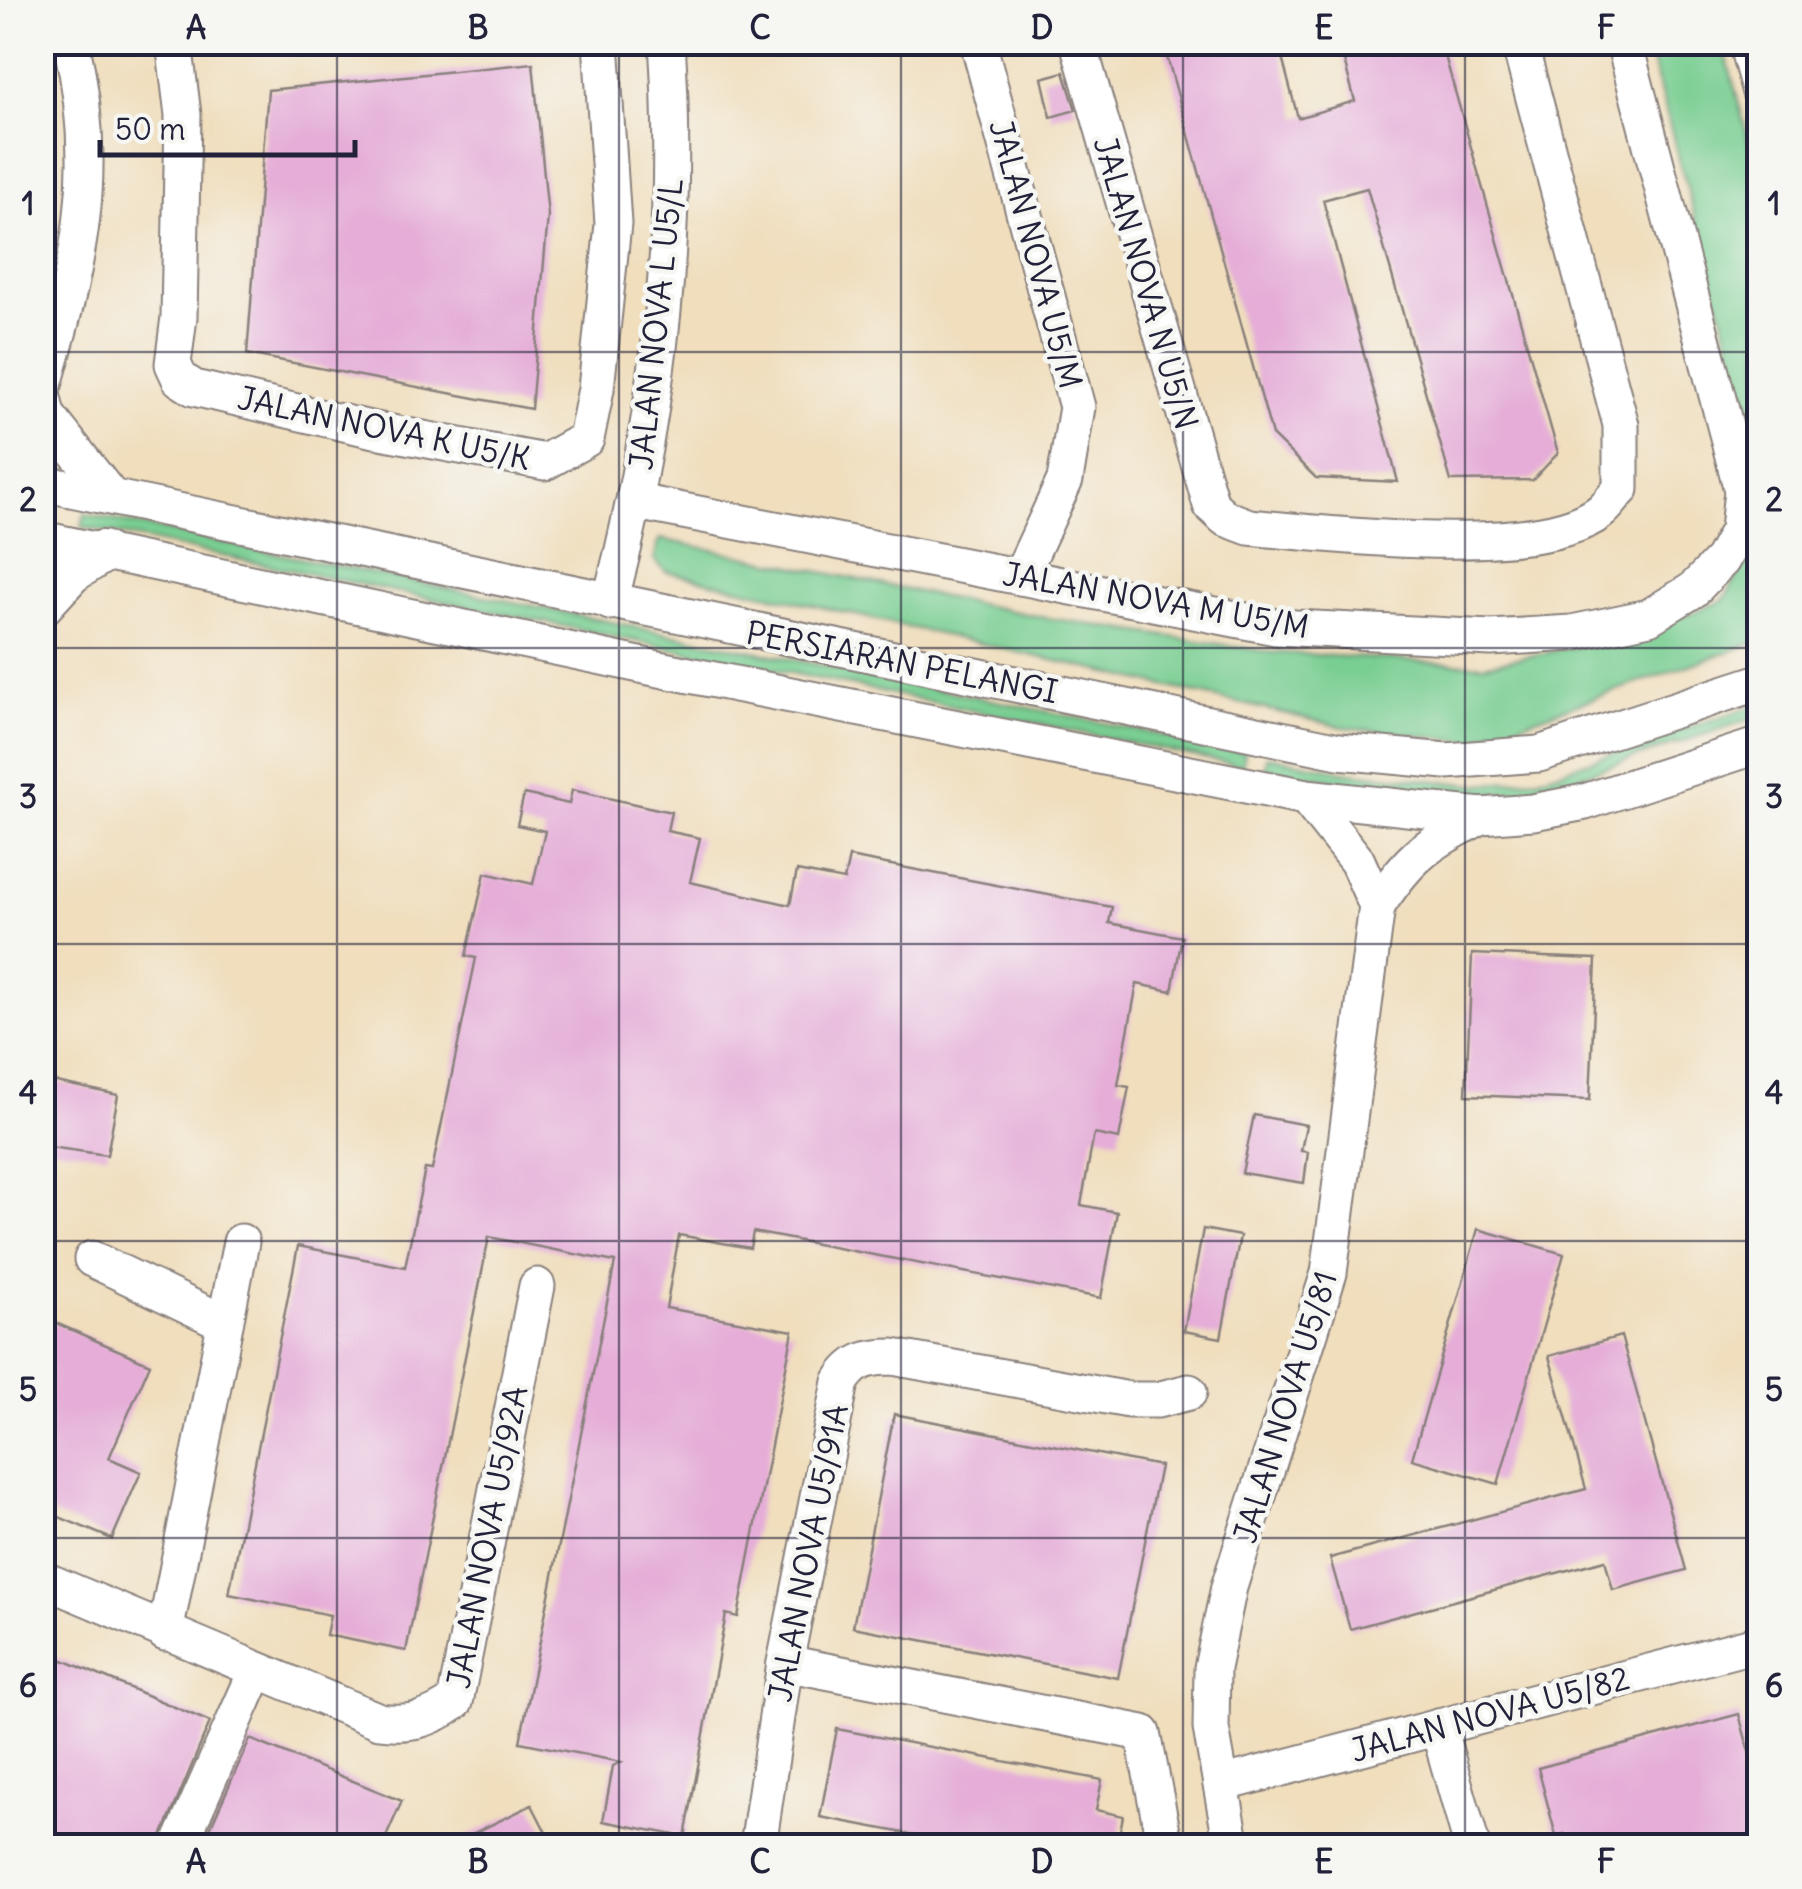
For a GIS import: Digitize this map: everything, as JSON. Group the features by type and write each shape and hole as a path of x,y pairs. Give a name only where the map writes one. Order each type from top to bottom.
{"main road":[{"path":"42,604 71,572 102,552"}],"street":[{"path":"71,42 83,96 88,186 78,260 42,393 48,416 109,494"},
{"name":"JALAN NOVA K U5/K","path":"174,42 183,115 179,318 172,364 180,379 194,388 370,429 546,462 586,439 596,389 614,224 601,42"},
{"name":"JALAN NOVA L U5/L","path":"610,602 637,502 650,422 674,143 667,42"},
{"name":"JALAN NOVA U5/M","path":"978,42 1078,407 1065,480 1020,577"},
{"name":"JALAN NOVA N U5/N","path":"1078,42 1211,505 1225,518 1249,526 1445,542 1556,531 1599,513 1621,489 1622,425 1519,42"},
{"name":"JALAN NOVA M U5/M","path":"637,502 1276,628 1490,638 1572,632 1648,617 1693,590 1722,560 1738,530 1742,490 1624,42"},
{"path":"1746,42 1760,92"},
{"name":"PERSIARAN PELANGI","path":"42,483 1339,751 1446,761 1539,754 1760,682"},
{"name":"PERSIARAN PELANGI","path":"42,540 1306,797 1481,816 1584,802 1760,745"},
{"path":"1306,797 1357,861 1377,906"},
{"path":"1377,906 1404,864 1427,845 1481,816"},
{"name":"JALAN NOVA U5/81","path":"1232,1846 1210,1728 1212,1668 1229,1587 1329,1274 1377,906"},
{"path":"165,1633 241,1242"},
{"path":"92,1259 225,1323"},
{"name":"JALAN NOVA U5/92A","path":"42,1579 380,1721 409,1724 436,1715 455,1702 538,1286"},
{"name":"JALAN NOVA U5/91A","path":"758,1846 785,1663 841,1382 861,1360 893,1358 1129,1400 1157,1400 1188,1392"},
{"name":"JALAN NOVA U5/82","path":"1221,1784 1760,1643"},
{"path":"785,1663 1143,1733 1165,1846"},
{"path":"179,1846 256,1672"},
{"path":"1438,1727 1472,1846"}],"green space":[{"path":"1647,43 1723,43 1759,181 1759,449"},
{"path":"85,514 1245,752 1242,766 82,527"},
{"path":"1759,526 1759,641 1470,741 1343,727 665,571 654,559 660,539 1041,617 1270,652 1484,665 1628,636 1723,601 1749,558"},
{"path":"1759,704 1759,716 1541,789 1477,795 1412,792 1265,769 1267,756 1349,772 1475,785 1539,778"}],"building":[{"path":"1163,42 1278,42 1298,118 1355,101 1339,42 1441,42 1558,453 1533,480 1451,481 1367,188 1323,200 1398,482 1316,478 1272,435"},
{"path":"533,63 548,216 531,409 247,354 268,90"},
{"path":"1064,72 1076,110 1051,117 1042,78"},
{"path":"572,790 671,812 667,831 700,838 690,882 790,905 797,871 844,880 849,857 1112,907 1109,923 1182,937 1172,991 1137,984 1118,1085 1129,1087 1119,1139 1094,1134 1081,1205 1117,1212 1101,1298 753,1232 750,1248 679,1235 666,1308 793,1331 738,1617 726,1614 685,1837 603,1821 613,1766 621,1762 520,1742 615,1262 489,1237 406,1651 326,1635 330,1615 229,1594 298,1246 405,1267 425,1169 432,1170 476,958 466,956 485,873 533,884 545,831 517,825 524,794 569,804"},
{"path":"1472,954 1596,959 1590,1100 1466,1095"},
{"path":"42,1079 118,1095 107,1155 42,1146"},
{"path":"1254,1115 1306,1125 1301,1151 1308,1152 1304,1183 1242,1173"},
{"path":"1203,1229 1240,1236 1221,1338 1184,1331"},
{"path":"1478,1229 1564,1254 1498,1484 1412,1459"},
{"path":"42,1317 150,1364 109,1458 141,1472 112,1539 42,1510"},
{"path":"1621,1336 1686,1570 1613,1590 1605,1560 1350,1629 1330,1558 1586,1489 1549,1356"},
{"path":"894,1414 1160,1466 1118,1678 853,1627"},
{"path":"42,1651 210,1722 158,1846 42,1846"},
{"path":"1739,1714 1760,1792 1760,1846 1566,1846 1564,1834 1556,1836 1538,1768"},
{"path":"837,1729 1102,1780 1096,1810 1123,1816 1117,1846 973,1846 820,1817"},
{"path":"250,1739 402,1801 382,1846 202,1846"},
{"path":"532,1805 553,1846 447,1846"}]}
